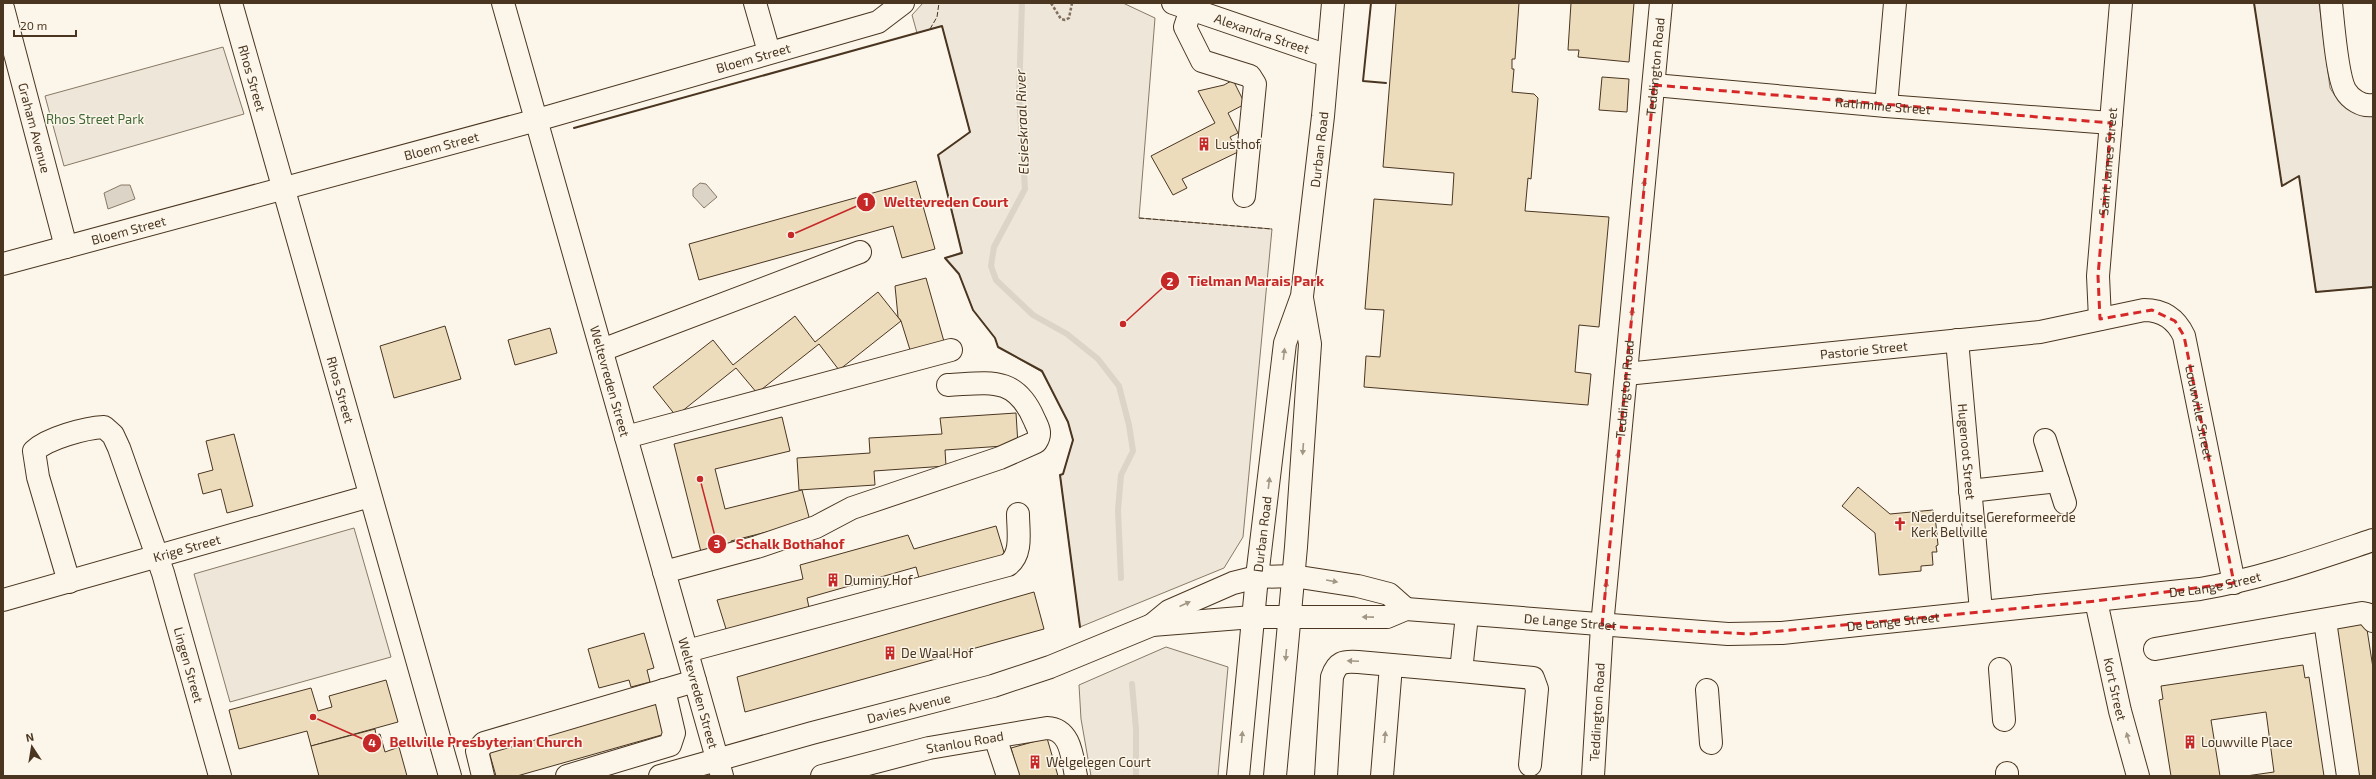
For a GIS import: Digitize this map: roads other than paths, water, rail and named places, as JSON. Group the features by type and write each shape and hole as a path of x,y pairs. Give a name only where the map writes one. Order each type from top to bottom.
{"street":[{"name":"Rhos Street","path":"231,3 450,776"},
{"name":"Weltevreden Street","path":"503,3 720,768"},
{"path":"755,3 769,52"},
{"name":"Bloem Street","path":"3,264 537,120 769,52 878,22 903,3"},
{"name":"Durban Road","path":"1238,776 1257,577 1285,343 1302,296 1333,3"},
{"name":"Teddington Road","path":"1593,776 1602,626 1661,3"},
{"path":"1886,106 1895,3"},
{"name":"Saint James Street","path":"2100,319 2098,276 2121,3"},
{"path":"2331,3 2342,85 2352,99 2368,106 2373,105"},
{"path":"1186,5 1185,27 1200,58 1210,65 1250,76 1255,84 1244,196"},
{"name":"Alexandra Street","path":"1186,5 1328,56"},
{"name":"Graham Avenue","path":"3,8 66,247"},
{"name":"Rathmine Street","path":"1654,85 1886,106 2111,123"},
{"path":"602,350 860,252"},
{"name":"Durban Road","path":"1275,776 1290,616 1310,344 1302,296"},
{"name":"Louwville Street","path":"2100,319 2144,310 2152,310 2168,316 2182,332 2234,583"},
{"name":"Pastorie Street","path":"1626,374 2040,332 2100,319"},
{"name":"Hugenoot Street","path":"1957,340 1980,611"},
{"path":"626,438 952,350"},
{"path":"664,572 757,547 816,527 852,508 1000,458 1036,442 1040,432 1031,412 1014,389 999,383 948,385"},
{"name":"Lingen Street","path":"69,582 38,477 34,451 41,444 90,428 104,427 113,436 163,573 220,776"},
{"path":"2045,440 2065,503"},
{"path":"1970,491 2058,481"},
{"name":"Krige Street","path":"3,600 69,582 156,555 370,496"},
{"path":"687,651 1008,564 1013,561 1018,552 1018,514"},
{"name":"De Lange Street","path":"1253,617 1387,617 1406,609 1602,626 1749,634 2096,601 2234,583 2298,566 2373,540"},
{"path":"1293,576 1330,580 1389,594 1406,609"},
{"name":"Davies Avenue","path":"660,776 720,768 993,686 1071,659 1152,625 1169,611 1233,583 1257,577 1293,576"},
{"name":"Kort Street","path":"2096,601 2120,711 2138,776"},
{"path":"2154,649 2325,621 2362,613 2371,617 2373,621"},
{"path":"1461,671 1467,615"},
{"name":"Davies Avenue","path":"1152,625 1253,617"},
{"path":"2325,621 2348,776"},
{"path":"1326,776 1332,677 1335,669 1344,661 1533,678 1537,689 1530,765"},
{"path":"1382,776 1391,666"},
{"path":"2000,669 2004,720"},
{"path":"483,776 478,752 484,743 695,681"},
{"path":"567,776 670,745 674,733 664,690"},
{"path":"1707,690 1711,743"},
{"name":"Stanlou Road","path":"822,776 928,748 1055,728 1064,735 1071,753 1076,776"},
{"path":"995,737 1008,776"}],"waterway":[{"name":"Elsieskraal River","path":"1022,3 1019,95 1025,189 994,247 991,266 996,280 1033,315 1067,334 1098,359 1119,386 1129,425 1133,451 1121,475 1118,510 1121,578"},
{"name":"Elsieskraal River","path":"1132,684 1136,729 1136,776"}],"place":[{"name":"Lusthof","path":"1204,144"},
{"name":"Weltevreden Court","path":"791,235"},
{"name":"Tielman Marais Park","path":"1123,324"},
{"name":"Schalk Bothahof","path":"700,479"},
{"name":"Nederduitse Gereformeerde Kerk Bellville","path":"1900,524"},
{"name":"Duminy Hof","path":"833,580"},
{"name":"De Waal Hof","path":"890,653"},
{"name":"Bellville Presbyterian Church","path":"313,717"},
{"name":"Louwville Place","path":"2190,742"},
{"name":"Welgelegen Court","path":"1035,762"}],"park label":[{"name":"Rhos Street Park","path":"95,119"}]}
